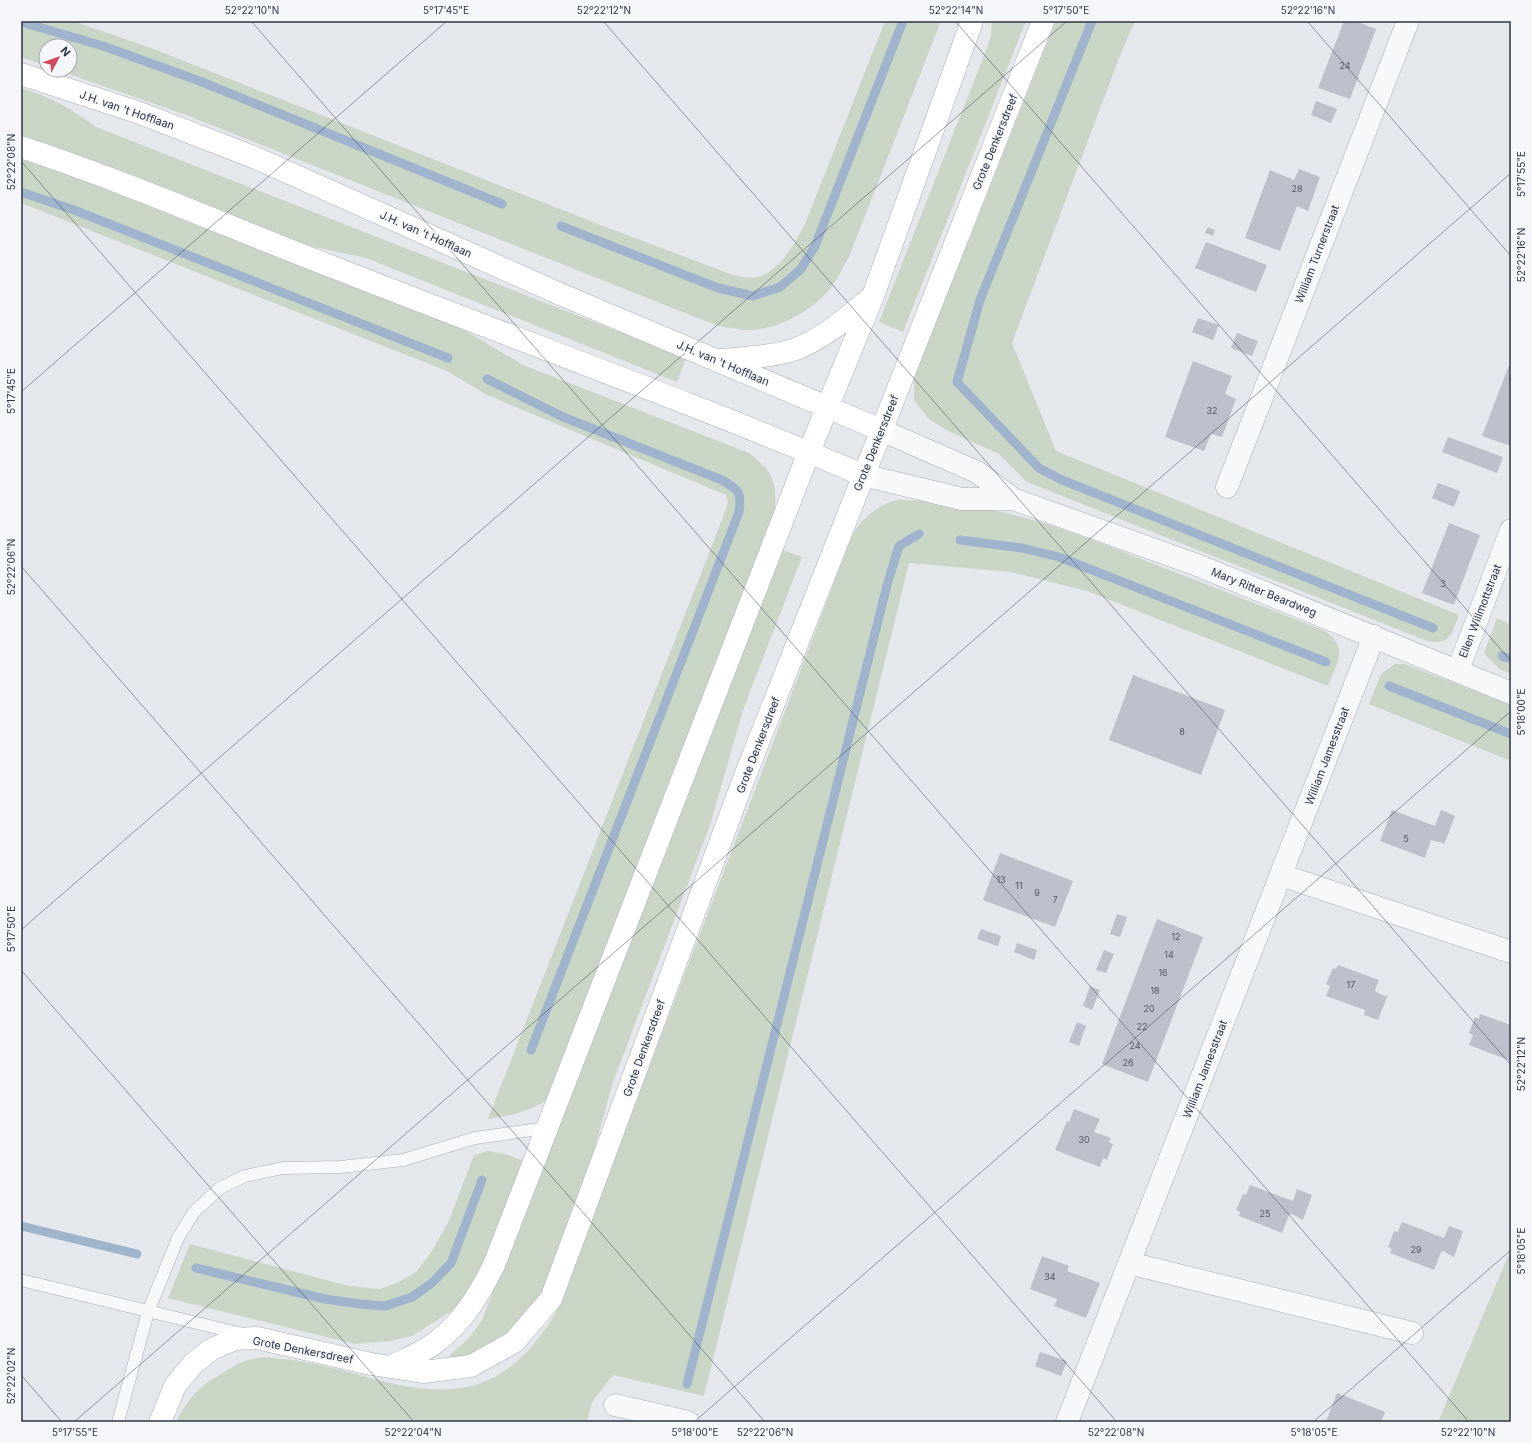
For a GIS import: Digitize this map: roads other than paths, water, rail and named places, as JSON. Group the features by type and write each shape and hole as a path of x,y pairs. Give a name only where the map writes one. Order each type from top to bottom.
{"street":[{"path":"392,1366 435,1344 460,1321 479,1295 494,1265 809,452 873,296 972,21"},
{"name":"Grote Denkersdreef","path":"160,1422 175,1386 193,1364 212,1349 235,1339 257,1338 371,1364 392,1366 423,1372 470,1366 514,1342 551,1299 743,781 1043,21"},
{"name":"William Turnerstraat","path":"1227,487 1408,21"},
{"name":"J.H. van 't Hofflaan","path":"21,74 137,112 256,158 560,294 881,430"},
{"path":"21,147 78,166 344,272 809,452 863,475"},
{"path":"717,360 761,356 794,349 830,331 873,296"},
{"name":"Mary Ritter Beardweg","path":"881,430 977,472 1014,499 1197,565 1458,670 1511,693"},
{"name":"Mary Ritter Beardweg","path":"863,475 962,499 1014,499"},
{"name":"Ellen Willmottstraat","path":"1458,670 1511,530"},
{"name":"William Jamesstraat","path":"1067,1422 1374,636"},
{"path":"1281,875 1511,952"},
{"path":"1129,1263 1412,1333"},
{"path":"615,1405 688,1422"}],"lane":[{"path":"118,1422 148,1312 178,1238 194,1212 220,1188 245,1176 283,1168 341,1167 403,1160 475,1138 546,1128"},
{"path":"21,1280 257,1338"}],"waterway":[{"path":"561,226 718,288 753,296 780,287 800,270 815,246 903,21"},
{"path":"1092,21 980,300 957,382 1039,468 1062,480 1433,628"},
{"path":"21,22 103,46 197,80 502,204"},
{"path":"21,192 74,210 448,358"},
{"path":"487,379 563,417 722,480 736,489 740,500 739,512 531,1050"},
{"path":"687,1384 887,585 899,546 919,534"},
{"path":"960,540 1022,548 1059,557 1326,662"},
{"path":"1502,656 1511,659"},
{"path":"1389,686 1511,734"},
{"path":"196,1268 325,1299 385,1306 412,1297 432,1283 451,1263 482,1180"},
{"path":"21,1226 137,1254"}]}
